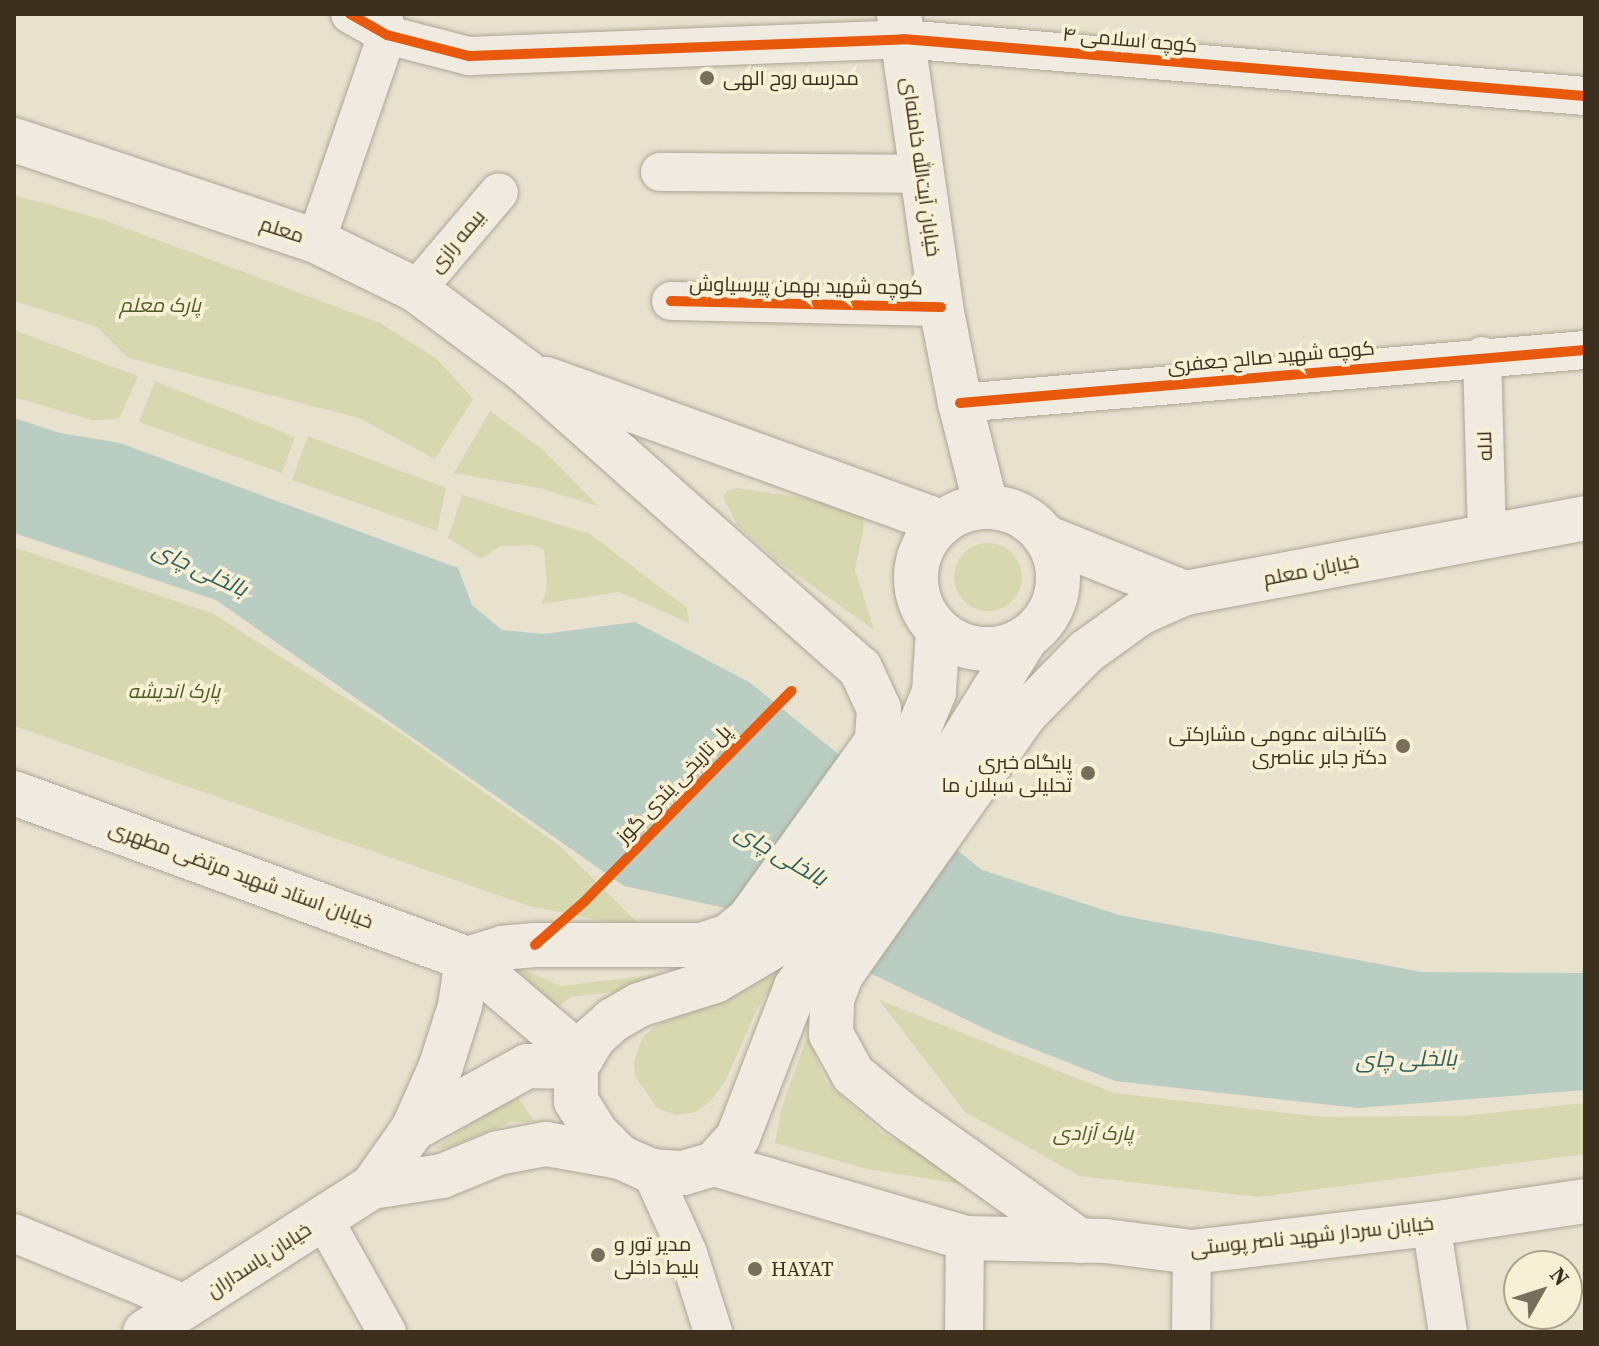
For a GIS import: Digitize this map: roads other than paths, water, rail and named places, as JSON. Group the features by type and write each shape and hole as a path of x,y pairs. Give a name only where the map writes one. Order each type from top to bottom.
{"main road":[{"name":"خیابان آیت‌الله خامنه‌ای","path":"901,27 941,307 960,403 986,506"},
{"name":"معلم","path":"14,140 316,241 416,290 525,371"},
{"path":"525,371 942,522"},
{"path":"525,371 860,668 879,709 920,773"},
{"path":"372,1187 442,1176 498,1153 546,1144 683,1173 714,1164 738,1137 796,987 798,947 920,773 1027,637 1044,620 1057,590 1055,557 1045,537 1030,521 1010,510 986,506 963,511 942,522 926,541 917,563 917,587 924,610 938,630 958,643 981,649 1005,647 1027,637"},
{"name":"خیابان معلم","path":"920,773 1025,714 1077,661 1140,613 1185,593 1585,518"},
{"path":"1045,537 1185,593"},
{"path":"798,947 920,773 934,692 938,630"},
{"name":"خیابان استاد شهید مرتضی مطهری","path":"14,793 467,959"},
{"path":"467,959 503,948 535,945 701,945 729,936 798,947 832,999 831,1034 853,1074 899,1112 1080,1241"},
{"path":"636,1164 595,1132 576,1101 579,1062 594,1037 613,1020 639,1005 715,981 769,949 798,947"},
{"path":"467,959 579,1062"},
{"path":"372,1187 413,1129 441,1066 460,1006 467,959"},
{"path":"413,1129 527,1066 579,1062"},
{"name":"خیابان سردار شهید ناصر پوستی","path":"714,1164 965,1238 1080,1241 1192,1252 1431,1224 1585,1201"},
{"name":"خیابان پاسداران","path":"145,1332 372,1187"}],"street":[{"name":"کوچه اسلامی ۴","path":"350,14 469,56 901,27 1585,96"},
{"path":"316,241 385,24"},
{"path":"660,172 922,174"},
{"name":"بیمه رازی","path":"416,290 499,192"},
{"name":"کوچه شهید بهمن پیرسیاوش","path":"671,301 941,307"},
{"name":"کوچه شهید صالح جعفری","path":"960,403 1482,356 1585,350"},
{"name":"لاله","path":"1482,356 1487,537"},
{"path":"636,1164 688,1253 713,1332"},
{"path":"323,1218 387,1332"},
{"path":"1431,1224 1448,1332"},
{"path":"14,1233 188,1305"},
{"path":"964,1332 965,1238"},
{"path":"1191,1332 1192,1252"}],"water":[{"name":"بالخلی چای","path":"14,418 60,433 120,443 458,568 472,605 502,630 543,634 635,622 749,682 982,870 1119,915 1422,972 1585,973 1585,1090 1358,1108 1115,1081 996,1034 744,912 624,886 216,600 14,533"}],"place":[{"name":"مدرسه روح الهی","path":"707,78"},
{"name":"کتابخانه عمومی مشارکتی دکتر جابر عناصری","path":"1403,746"},
{"name":"پایگاه خبری تحلیلی سبلان ما","path":"1088,773"},
{"name":"مدیر تور و بلیط داخلى","path":"598,1255"},
{"name":"HAYAT","path":"755,1269"}],"park label":[{"name":"پارک معلم","path":"160,305"},
{"name":"پارک اندیشه","path":"174,691"},
{"name":"پارک آزادی","path":"1093,1133"}]}
